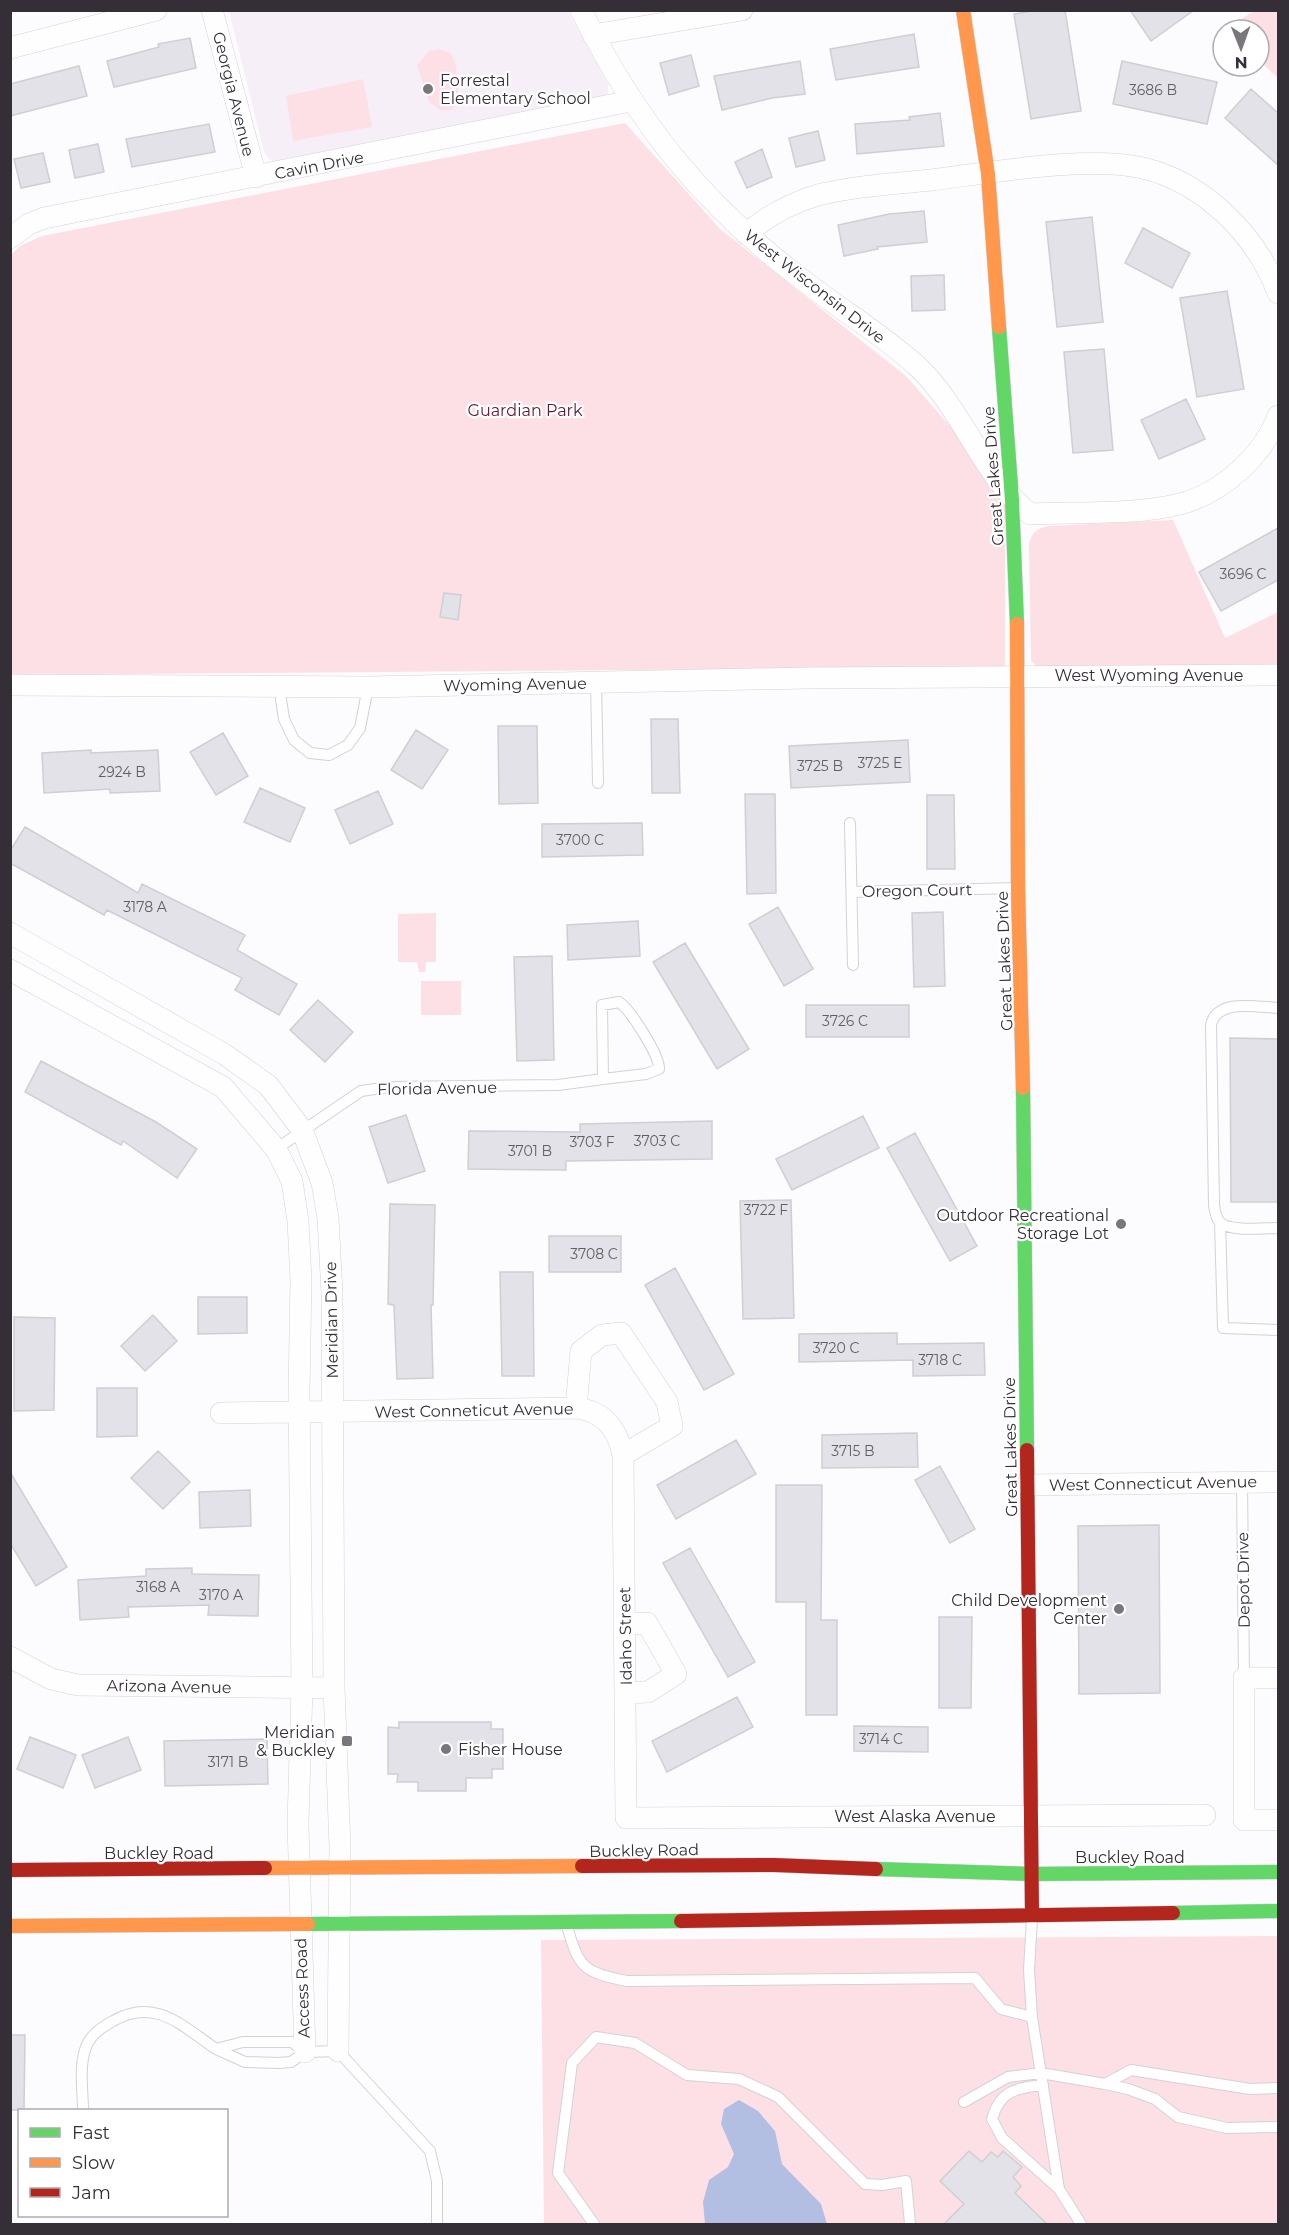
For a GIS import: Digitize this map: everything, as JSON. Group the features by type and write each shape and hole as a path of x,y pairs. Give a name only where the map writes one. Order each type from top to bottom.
{"main road":[{"name":"Great Lakes Drive","path":"963,10 988,174 1012,500 1020,676 1018,888 1023,1059 1032,1913"},
{"name":"Buckley Road","path":"10,1870 340,1870 774,1865 1030,1874 1278,1872"},
{"path":"10,1926 566,1923 1032,1913 1278,1911"}],"street":[{"path":"10,48 156,10"},
{"name":"Georgia Avenue","path":"212,10 256,177"},
{"name":"West Wisconsin Drive","path":"581,10 631,101 651,131 699,188 746,234 808,285 867,325 918,367 957,414 1012,500"},
{"path":"593,35 742,10"},
{"name":"Cavin Drive","path":"10,238 29,224 44,218 631,101"},
{"path":"746,234 763,220 793,204 818,195 1090,164 1143,168 1186,185 1229,217 1242,231 1271,274 1278,293"},
{"path":"1012,500 1030,514 1147,509 1181,504 1215,490 1241,469 1261,448 1278,416"},
{"name":"West Wyoming Avenue","path":"1020,676 1278,675"},
{"name":"Wyoming Avenue","path":"10,685 368,687 1020,676"},
{"name":"Meridian Drive","path":"10,933 224,1053 268,1085 302,1130 322,1183 328,1218 332,1293 334,1688 340,1925"},
{"name":"Meridian Drive","path":"10,970 223,1087 276,1149 292,1181 298,1221 301,1280 299,1412 302,1687 299,1870"},
{"path":"576,1408 581,1351 602,1335 621,1333 667,1402 672,1426 624,1455"},
{"name":"West Conneticut Avenue","path":"221,1413 576,1408 593,1410 608,1421 620,1437 624,1455"},
{"name":"Idaho Street","path":"624,1455 626,1818"},
{"name":"West Connecticut Avenue","path":"1027,1485 1278,1482"},
{"path":"624,1624 647,1623 676,1674 648,1692 625,1693"},
{"name":"Arizona Avenue","path":"10,1657 51,1679 78,1684 334,1688"},
{"path":"1244,1678 1278,1678"},
{"name":"Depot Drive","path":"1244,1678 1244,1820 1278,1820"},
{"name":"West Alaska Avenue","path":"626,1818 1205,1815"},
{"name":"Access Road","path":"299,1870 305,2052"},
{"path":"338,2051 340,1925"}],"lane":[{"path":"596,682 598,783"},
{"path":"279,686 284,719 294,740 310,753 329,755 348,745 360,728 368,687"},
{"name":"Oregon Court","path":"850,823 853,965"},
{"name":"Oregon Court","path":"852,892 1018,888"},
{"name":"Florida Avenue","path":"276,1149 361,1091 389,1087 558,1085 645,1074 659,1069 658,1059 630,1013 619,1002 602,1005 603,1079"},
{"path":"1278,1008 1223,1008 1213,1017 1214,1205 1220,1222 1223,1329 1278,1330"},
{"path":"1220,1222 1228,1227 1278,1228"},
{"name":"Depot Drive","path":"1242,1482 1244,1678"},
{"path":"1032,1913 1029,1970 1032,2017 1059,2189"},
{"path":"566,1923 574,1952 592,1973 627,1981 975,1978 1001,2009 1032,2017"},
{"path":"83,2109 83,2063 91,2038 99,2029 128,2013 150,2011 175,2020 216,2049 245,2062 291,2062 305,2052 338,2051 430,2151 437,2181 437,2224"},
{"path":"594,2224 558,2173 572,2063 596,2037 635,2043 687,2075 739,2079 778,2097 865,2184 882,2185 906,2181 910,2224"},
{"path":"216,2049 243,2042 292,2042 305,2052"},
{"path":"1105,2084 1131,2070 1250,2089 1278,2088"},
{"path":"964,2102 1008,2077 1041,2073 1128,2089 1155,2099 1178,2117 1227,2128 1278,2127"},
{"path":"1043,2085 1019,2089 1005,2095 997,2103 992,2119 1002,2138 1059,2189 1081,2224"}],"shaded area":[{"name":"Forrestal Elementary School","path":"229,11 568,11 608,84 608,93 603,99 275,162 269,159 264,152"}],"green space":[{"path":"1254,11 1278,11 1278,78 1271,71 1271,18 1243,18"},
{"path":"438,49 451,53 456,65 459,104 450,110 440,110 429,102 417,65 429,51"},
{"path":"363,79 372,127 293,141 286,96"},
{"name":"Guardian Park","path":"625,123 720,229 906,376 1005,489 1005,667 11,675 10,256 20,246 42,236"},
{"path":"1173,520 1225,638 1278,612 1278,667 1040,669 1031,661 1029,545 1035,531 1050,526"},
{"path":"436,913 436,962 426,962 425,972 419,972 417,962 398,962 398,914"},
{"path":"421,981 461,981 461,1015 421,1015"},
{"path":"1278,1936 1278,2224 544,2224 541,1940"}],"water":[{"path":"739,2100 758,2111 775,2131 782,2164 821,2204 827,2224 705,2224 703,2202 709,2180 728,2167 734,2154 721,2124 724,2109"}],"building":[{"path":"1038,10 1065,10 1081,111 1031,119 1014,14"},
{"path":"1130,10 1194,10 1151,41"},
{"path":"914,34 919,67 836,80 830,49"},
{"path":"190,38 196,68 114,87 107,61 159,47 158,44"},
{"path":"691,55 699,86 669,95 660,63"},
{"path":"800,61 805,94 772,98 722,110 714,76"},
{"path":"1122,61 1217,82 1207,124 1113,104"},
{"path":"79,66 87,96 10,116 10,84"},
{"path":"1251,89 1278,113 1278,165 1225,118"},
{"path":"940,113 944,146 857,154 855,124 910,120 909,117"},
{"path":"209,124 215,152 132,167 126,139"},
{"path":"818,131 825,160 796,167 789,138"},
{"path":"98,144 104,172 75,178 69,150"},
{"path":"762,149 772,177 747,188 735,162"},
{"path":"43,153 50,182 21,188 14,159"},
{"path":"924,211 927,242 877,247 878,249 844,256 838,225 889,214"},
{"path":"1092,217 1103,322 1057,327 1046,222"},
{"path":"1143,228 1190,253 1172,288 1125,263"},
{"path":"944,275 945,310 912,311 911,276"},
{"path":"1227,291 1244,389 1197,397 1180,298"},
{"path":"1104,349 1113,450 1073,453 1064,352"},
{"path":"1186,399 1205,439 1159,459 1141,420"},
{"path":"1278,528 1278,580 1221,611 1199,572"},
{"path":"444,593 461,595 458,620 440,617"},
{"path":"651,719 678,719 680,793 652,793"},
{"path":"498,726 537,726 538,803 499,804"},
{"path":"416,730 448,750 422,789 391,770"},
{"path":"223,733 248,776 216,795 190,752"},
{"path":"908,740 910,782 791,788 789,746"},
{"path":"91,750 91,753 158,750 160,791 110,793 110,789 44,793 42,753"},
{"path":"260,788 305,808 290,842 244,822"},
{"path":"378,791 393,824 350,844 335,810"},
{"path":"745,794 775,794 776,893 747,894"},
{"path":"927,795 954,795 955,869 927,869"},
{"path":"642,823 643,855 542,857 542,824"},
{"path":"25,827 138,893 142,884 245,935 237,950 297,984 279,1015 235,990 242,978 107,910 104,915 10,863 10,851"},
{"path":"778,907 813,969 784,986 749,924"},
{"path":"943,912 945,986 914,987 912,913"},
{"path":"638,921 640,956 568,960 567,925"},
{"path":"685,943 749,1049 717,1069 653,962"},
{"path":"552,956 554,1060 517,1061 514,957"},
{"path":"318,1000 353,1032 325,1062 290,1030"},
{"path":"806,1005 909,1005 909,1037 806,1037"},
{"path":"1230,1038 1278,1039 1278,1202 1231,1202"},
{"path":"41,1061 156,1122 197,1149 177,1178 123,1141 121,1145 25,1092"},
{"path":"406,1115 425,1171 388,1183 369,1127"},
{"path":"863,1116 879,1148 792,1190 776,1159"},
{"path":"712,1121 712,1159 566,1161 566,1170 468,1169 469,1131 580,1132 580,1124"},
{"path":"915,1133 977,1246 950,1261 887,1148"},
{"path":"791,1200 794,1318 743,1319 740,1201"},
{"path":"390,1204 435,1205 433,1305 431,1305 433,1378 397,1379 394,1305 388,1304"},
{"path":"549,1236 621,1236 621,1272 549,1272"},
{"path":"675,1268 734,1374 704,1390 645,1285"},
{"path":"500,1272 533,1272 534,1376 502,1376"},
{"path":"198,1297 247,1297 247,1333 198,1334"},
{"path":"153,1315 177,1341 145,1371 121,1346"},
{"path":"14,1317 55,1318 54,1410 14,1411"},
{"path":"897,1333 897,1344 984,1343 985,1375 913,1376 913,1360 799,1362 799,1334"},
{"path":"97,1388 137,1388 137,1436 97,1437"},
{"path":"917,1433 918,1467 822,1468 822,1435"},
{"path":"736,1440 756,1474 676,1519 657,1485"},
{"path":"158,1451 190,1482 163,1509 131,1478"},
{"path":"940,1466 975,1529 950,1543 915,1480"},
{"path":"10,1472 67,1567 36,1586 10,1543"},
{"path":"776,1485 822,1485 821,1620 837,1620 837,1715 806,1715 806,1602 776,1602"},
{"path":"250,1490 251,1526 200,1528 199,1492"},
{"name":"Child Development Center","path":"1159,1525 1160,1693 1079,1694 1078,1526"},
{"path":"690,1548 755,1662 728,1677 663,1563"},
{"path":"192,1568 192,1574 259,1575 258,1616 208,1615 209,1605 128,1607 129,1617 80,1620 78,1580 146,1576 146,1569"},
{"path":"939,1617 972,1617 971,1708 939,1708"},
{"path":"737,1697 753,1727 667,1772 652,1741"},
{"name":"Fisher House","path":"399,1722 491,1722 491,1729 503,1729 503,1769 492,1769 492,1778 466,1778 466,1791 418,1791 418,1782 397,1782 398,1774 388,1774 388,1727 399,1728"},
{"path":"854,1726 928,1727 928,1752 854,1751"},
{"path":"30,1737 76,1755 63,1788 17,1769"},
{"path":"128,1737 141,1770 95,1788 82,1755"},
{"path":"267,1739 268,1784 165,1786 164,1741"},
{"path":"10,2035 25,2035 24,2109 10,2110"},
{"path":"969,2151 982,2162 991,2152 998,2157 1003,2151 1022,2167 1013,2177 1021,2186 1015,2193 1047,2224 944,2224 964,2204 940,2181"}],"traffic: fast":[{"path":"999,327 1012,500 1017,624"},
{"path":"1023,1088 1027,1450"},
{"path":"876,1869 1030,1874 1278,1872"},
{"path":"1173,1913 1278,1911"},
{"path":"308,1924 681,1921"}],"traffic: slow":[{"path":"963,10 988,174 999,327"},
{"path":"1017,624 1018,888 1023,1088"},
{"path":"265,1868 582,1866"},
{"path":"10,1926 308,1924"}],"traffic: jam":[{"path":"1027,1450 1032,1913"},
{"path":"582,1866 774,1865 876,1869"},
{"path":"10,1870 265,1868"},
{"path":"681,1921 1173,1913"}],"place":[{"name":"Forrestal Elementary School","path":"428,89"},
{"name":"Outdoor Recreational Storage Lot","path":"1121,1224"},
{"name":"Child Development Center","path":"1119,1609"},
{"name":"Meridian & Buckley","path":"347,1741"},
{"name":"Fisher House","path":"446,1749"}]}
